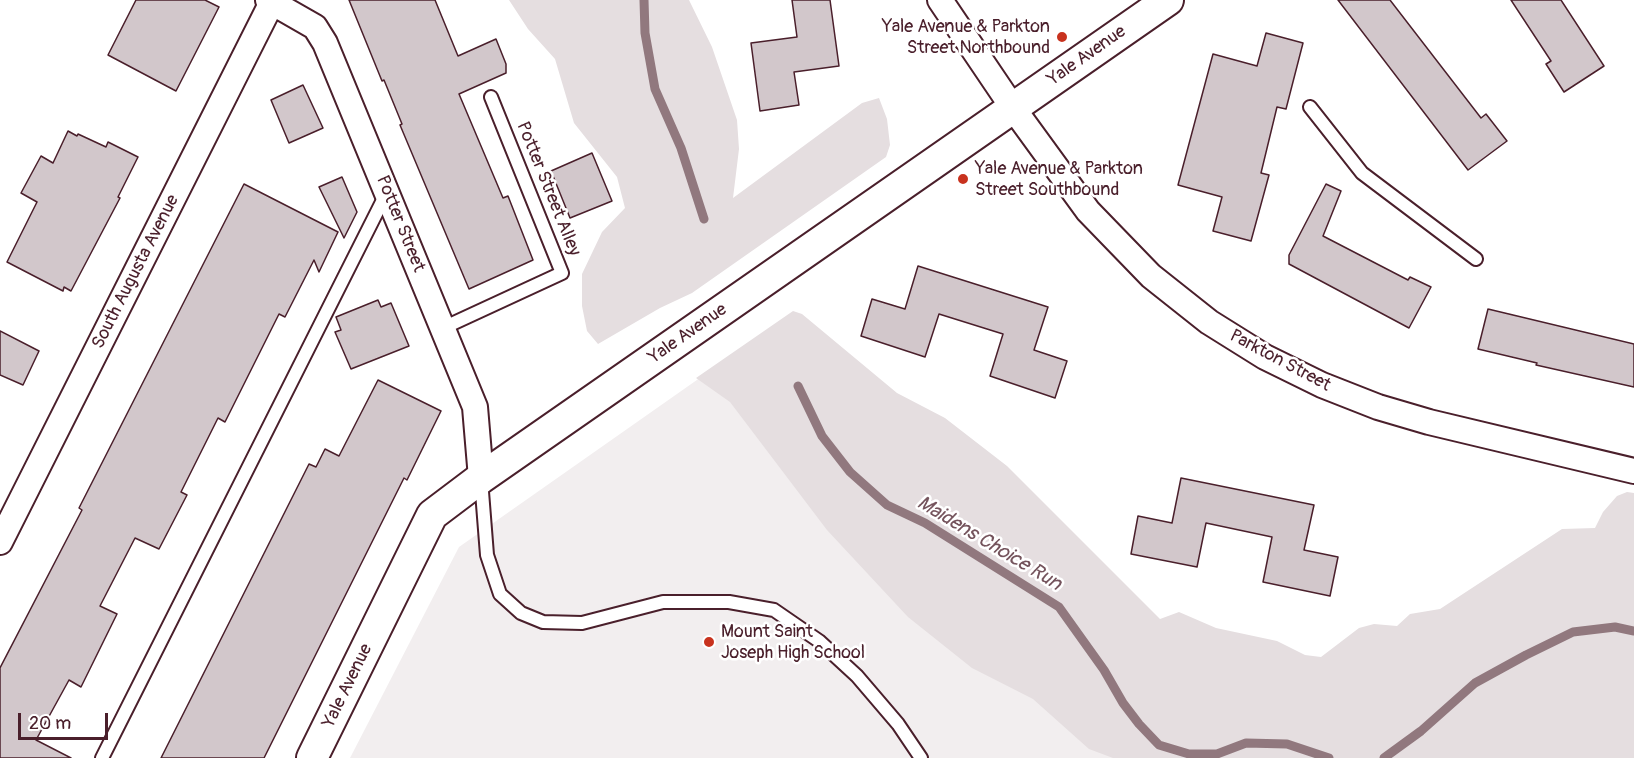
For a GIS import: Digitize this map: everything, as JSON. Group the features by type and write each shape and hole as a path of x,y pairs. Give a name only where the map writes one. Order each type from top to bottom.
{"street":[{"name":"Parkton Street","path":"940,0 1013,108 1088,211 1151,276 1209,322 1264,357 1322,385 1378,407 1429,422 1634,471"},
{"name":"Yale Avenue","path":"312,758 432,515 481,478 1168,0"},
{"name":"Potter Street","path":"270,1 315,27 325,43 475,407 481,478"},
{"name":"South Augusta Avenue","path":"0,542 270,1"}],"lane":[{"name":"Potter Street Alley","path":"443,328 562,273 491,97"},
{"path":"1310,107 1362,173 1476,259"},
{"path":"102,758 387,192"},
{"path":"481,478 487,555 500,594 521,613 543,622 582,623 663,602 729,602 774,610 819,641 857,676 898,724 921,758"}],"shaded area":[{"path":"509,0 689,0 712,47 737,120 739,149 733,198 862,103 879,98 887,119 890,145 886,157 692,293 660,308 598,344 587,331 582,306 582,274 602,232 625,208 617,177 574,123 555,59 528,29"},
{"path":"793,311 802,314 897,393 945,418 1007,466 1160,619 1179,612 1216,628 1277,641 1305,655 1321,657 1359,628 1374,624 1397,626 1410,614 1440,609 1562,529 1595,528 1603,512 1617,496 1627,492 1634,493 1634,758 1113,758 1089,749 1033,699 972,668 908,617 827,530 730,402 696,378"},
{"name":"Mount Saint Joseph High School","path":"751,342 1137,758 350,758 459,547"}],"building":[{"path":"136,0 205,0 219,7 176,91 108,55"},
{"path":"349,0 435,0 458,56 496,39 506,64 506,73 459,94 503,198 508,196 533,260 469,289"},
{"path":"792,0 830,0 839,66 794,72 799,105 760,111 751,43 797,37"},
{"path":"1338,0 1390,0 1481,118 1486,114 1507,141 1468,170"},
{"path":"1511,0 1561,0 1604,66 1564,92 1546,64 1551,61"},
{"path":"1266,33 1303,43 1286,109 1277,107 1261,173 1269,175 1251,241 1213,231 1222,197 1178,185 1213,54 1257,66"},
{"path":"303,85 323,128 289,143 271,100"},
{"path":"68,131 106,147 108,142 138,157 118,197 120,198 71,291 64,287 63,291 7,262 37,202 21,193 41,156 53,163"},
{"path":"592,153 612,201 570,218 551,171"},
{"path":"342,177 357,212 344,238 319,187"},
{"path":"244,184 338,232 319,272 314,260 285,317 279,314 225,422 218,418 181,492 187,495 159,549 135,538 100,606 117,614 81,687 69,680 36,740 71,758 0,758 0,668 82,510 79,508"},
{"path":"1326,184 1341,191 1323,236 1408,280 1410,277 1431,287 1409,328 1289,264 1289,255"},
{"path":"918,266 1048,307 1034,350 1067,361 1055,398 990,376 1003,334 939,314 925,357 861,336 872,299 905,309"},
{"path":"378,300 381,307 391,303 409,346 351,369 335,332 341,330 336,317"},
{"path":"1488,309 1634,344 1634,387 1536,365 1537,363 1478,349"},
{"path":"0,331 39,351 23,385 0,375"},
{"path":"378,380 441,411 407,480 404,478 264,758 161,758 309,464 316,467 325,449 339,456"},
{"path":"1181,478 1314,505 1304,550 1338,557 1330,596 1263,582 1272,537 1206,523 1197,567 1131,554 1138,516 1172,523"}],"waterway":[{"name":"Maidens Choice Run","path":"644,0 645,33 655,89 681,148 704,219"},
{"name":"Maidens Choice Run","path":"798,386 822,436 850,472 887,505 925,523 1059,607 1104,670 1123,703 1159,745 1189,754 1217,754 1246,743 1287,744 1329,758"},
{"name":"Maidens Choice Run","path":"1384,758 1421,731 1475,683 1526,655 1573,632 1615,627 1634,631"}],"place":[{"name":"Yale Avenue & Parkton Street Northbound","path":"1062,37"},
{"name":"Yale Avenue & Parkton Street Southbound","path":"963,179"},
{"name":"Mount Saint Joseph High School","path":"709,642"}]}
